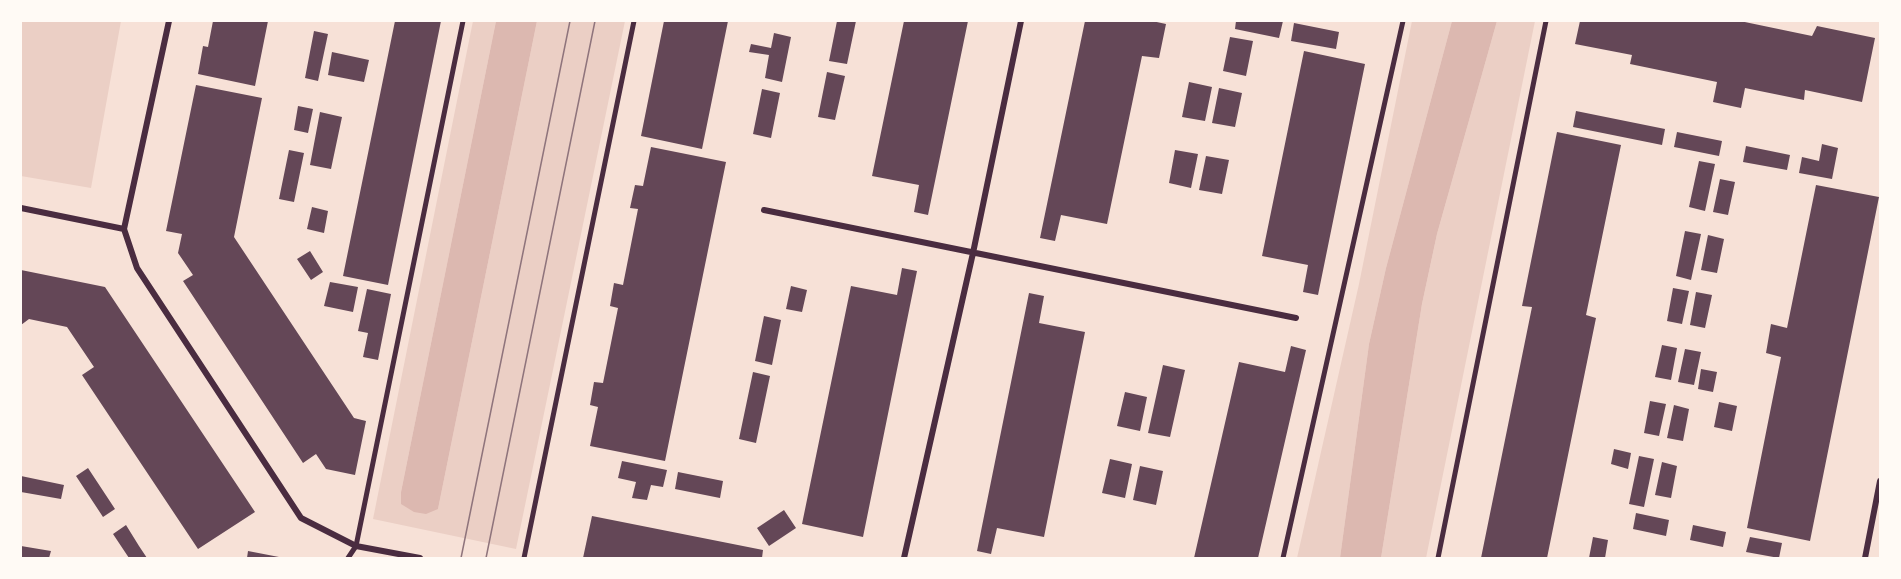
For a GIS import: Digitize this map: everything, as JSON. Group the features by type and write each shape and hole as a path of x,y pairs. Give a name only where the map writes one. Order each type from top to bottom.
{"street":[{"path":"169,21 124,229 137,268 301,518 356,546 420,558"},
{"path":"348,558 356,546 463,21"},
{"path":"524,558 634,21"},
{"path":"904,558 974,253 1021,21"},
{"path":"1283,558 1402,21"},
{"path":"1438,558 1546,21"},
{"path":"21,208 124,229"},
{"path":"764,210 1296,318"},
{"path":"1865,558 1880,481"}],"shaded area":[{"path":"21,21 121,21 91,188 21,176"},
{"path":"473,21 496,21 401,492 438,509 537,21 625,21 516,549 373,519"},
{"path":"496,21 537,21 438,509 426,514 414,512 401,504 401,492"},
{"path":"1412,21 1452,21 1386,268 1369,344 1340,558 1297,558 1359,284"},
{"path":"1452,21 1497,21 1437,234 1422,304 1381,558 1340,558 1369,344 1386,268"},
{"path":"1497,21 1535,21 1426,558 1381,558 1422,304 1437,234"}],"building":[{"path":"213,21 268,21 255,86 198,74 203,46 208,47"},
{"path":"395,21 441,21 388,285 343,276"},
{"path":"664,21 728,21 702,149 641,136"},
{"path":"837,21 856,21 847,64 829,61"},
{"path":"904,21 968,21 928,215 914,212 919,185 872,176"},
{"path":"1085,21 1152,21 1166,24 1159,58 1142,56 1107,224 1061,215 1055,241 1040,238"},
{"path":"1236,21 1283,21 1279,38 1235,29"},
{"path":"1580,21 1740,21 1812,36 1817,26 1875,38 1862,102 1805,90 1804,100 1745,88 1741,108 1713,102 1717,82 1630,64 1632,55 1575,44"},
{"path":"1294,23 1339,32 1336,49 1291,41"},
{"path":"314,31 328,34 318,81 305,78"},
{"path":"774,33 791,37 782,82 765,78 769,55 749,52 751,44 771,48"},
{"path":"1230,37 1253,41 1246,76 1223,71"},
{"path":"1304,51 1365,64 1318,295 1303,292 1308,265 1262,256"},
{"path":"332,52 369,60 364,82 328,75"},
{"path":"827,72 845,76 835,120 818,117"},
{"path":"1189,82 1212,87 1205,121 1182,117"},
{"path":"196,85 262,98 234,237 354,418 366,421 355,475 326,469 316,454 303,463 183,281 193,275 178,253 182,234 166,231"},
{"path":"1219,88 1242,93 1235,127 1212,123"},
{"path":"762,89 780,93 771,138 753,134"},
{"path":"298,106 313,109 308,133 294,130"},
{"path":"1576,111 1665,129 1662,145 1573,127"},
{"path":"320,112 342,117 331,169 310,165"},
{"path":"1557,132 1621,145 1586,315 1596,318 1547,558 1481,558 1532,307 1522,306"},
{"path":"1677,132 1722,141 1719,156 1674,147"},
{"path":"1822,144 1838,148 1832,179 1799,173 1802,157 1819,161"},
{"path":"1746,146 1790,155 1787,170 1743,162"},
{"path":"651,147 726,162 665,461 590,446 598,407 590,405 594,382 603,383 618,308 610,306 614,283 623,285 638,209 630,208 635,185 643,186"},
{"path":"289,150 304,153 294,202 279,199"},
{"path":"1175,150 1198,154 1191,188 1169,183"},
{"path":"1206,156 1229,160 1222,194 1199,190"},
{"path":"1699,161 1715,164 1705,211 1689,207"},
{"path":"1720,179 1735,182 1728,215 1713,212"},
{"path":"1816,185 1879,197 1810,541 1747,528 1781,357 1766,353 1771,324 1787,328"},
{"path":"312,207 328,211 324,233 307,229"},
{"path":"1685,231 1701,234 1691,280 1676,276"},
{"path":"1708,235 1724,239 1717,273 1701,270"},
{"path":"310,251 323,272 311,280 297,259"},
{"path":"902,268 917,271 863,537 802,524 851,286 897,295"},
{"path":"21,270 105,287 255,512 198,549 82,375 94,367 67,327 29,319 21,325"},
{"path":"330,282 358,287 353,312 324,306"},
{"path":"791,286 807,290 802,312 786,309"},
{"path":"1673,288 1689,291 1682,324 1667,321"},
{"path":"367,289 391,294 378,360 363,357 368,333 358,331"},
{"path":"1696,292 1712,295 1705,328 1690,325"},
{"path":"1029,293 1044,296 1039,323 1085,332 1044,537 997,528 991,554 977,551"},
{"path":"764,316 781,320 772,365 755,361"},
{"path":"1662,345 1677,348 1671,380 1655,377"},
{"path":"1291,346 1306,350 1258,558 1194,558 1239,362 1285,372"},
{"path":"1685,349 1701,352 1694,385 1678,382"},
{"path":"1163,365 1185,370 1170,437 1148,433"},
{"path":"1701,369 1717,372 1713,392 1698,389"},
{"path":"753,372 770,376 756,443 739,439"},
{"path":"1125,392 1147,397 1140,431 1117,426"},
{"path":"1650,401 1666,404 1659,436 1644,433"},
{"path":"1719,402 1737,406 1732,431 1714,427"},
{"path":"1674,405 1689,409 1683,441 1667,438"},
{"path":"1614,449 1631,453 1628,469 1611,464"},
{"path":"1639,456 1654,459 1644,507 1629,504"},
{"path":"1110,459 1132,464 1125,498 1102,493"},
{"path":"622,461 667,470 663,487 651,485 647,500 632,498 636,482 618,478"},
{"path":"1662,462 1677,466 1671,498 1655,495"},
{"path":"1140,466 1163,471 1156,505 1133,500"},
{"path":"88,468 115,509 103,517 76,476"},
{"path":"678,472 723,481 720,498 675,489"},
{"path":"21,476 64,485 61,499 21,492"},
{"path":"784,510 796,528 769,546 757,528"},
{"path":"1636,513 1669,520 1666,536 1633,529"},
{"path":"592,516 763,550 762,558 583,558"},
{"path":"126,525 147,558 129,558 113,534"},
{"path":"1693,525 1726,532 1723,547 1690,540"},
{"path":"1593,537 1608,540 1605,558 1589,558"},
{"path":"1750,537 1782,543 1779,558 1746,552"},
{"path":"21,546 51,551 49,558 21,558"},
{"path":"248,551 279,557 279,558 247,558"}],"tram line":[{"path":"461,558 570,21"},
{"path":"486,558 595,21"}]}
